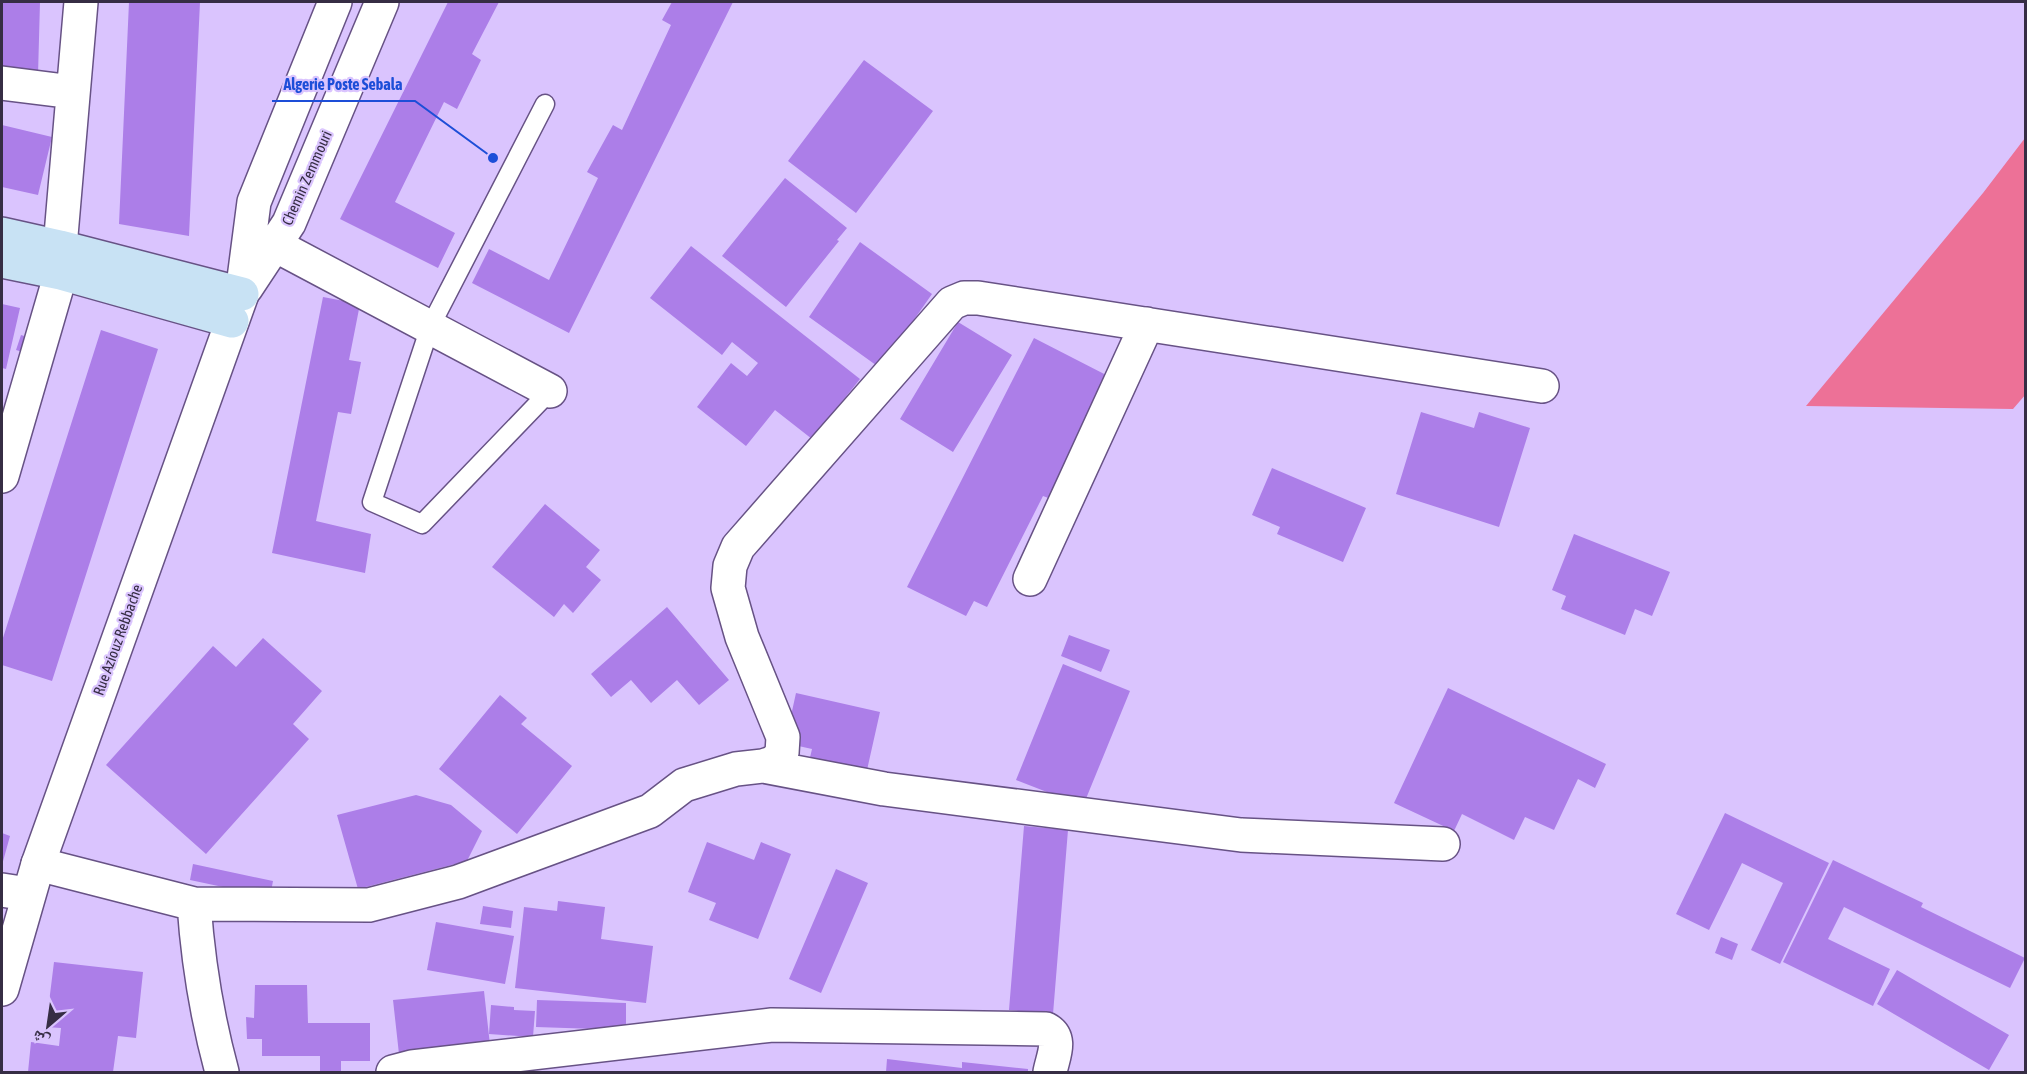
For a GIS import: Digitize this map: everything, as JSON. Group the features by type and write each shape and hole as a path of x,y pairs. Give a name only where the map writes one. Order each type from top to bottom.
{"main road":[{"path":"2,234 60,260 237,308"},
{"path":"2,261 60,260"}],"street":[{"path":"2,476 12,399 60,260 81,2"},
{"path":"237,308 254,202 335,2"},
{"name":"Chemin Zemmouri","path":"237,308 289,223 382,2"},
{"path":"2,83 73,92"},
{"path":"275,245 550,391"},
{"path":"22,883 194,904 369,905 458,882 650,810 684,785 736,769 763,766 775,762 782,753 783,737 742,637 730,599 728,588 730,566 738,547 952,303 964,298 978,298 1542,386"},
{"name":"Rue Aziouz Rebbache","path":"2,988 22,883 237,308"},
{"path":"1030,579 1147,324"},
{"path":"763,766 884,789 1241,835 1443,844"},
{"path":"194,904 198,961 208,1017 222,1072"},
{"path":"393,1072 412,1066 772,1025 1046,1029 1053,1033 1057,1040 1050,1072"}],"lane":[{"path":"545,104 430,327 372,502 422,524 550,391"}],"shaded area":[{"path":"2025,138 2026,394 2013,409 1806,406 1983,193"}],"building":[{"path":"2,2 40,2 38,75 2,72"},
{"path":"129,2 200,2 189,236 119,224"},
{"path":"448,2 499,2 472,54 481,60 457,109 444,102 395,202 455,233 438,268 340,219"},
{"path":"672,2 733,2 569,333 472,283 489,249 549,280 598,178 587,172 613,125 622,130 671,25 662,20"},
{"path":"864,60 933,111 856,213 788,161"},
{"path":"2,125 52,137 38,195 2,187"},
{"path":"785,178 847,228 786,307 722,256"},
{"path":"860,242 932,294 880,368 809,317"},
{"path":"691,246 860,379 812,439 775,410 746,446 697,407 731,363 747,376 758,363 732,342 722,355 650,298"},
{"path":"323,297 360,304 349,360 361,362 351,414 338,412 316,521 371,534 365,573 272,553"},
{"path":"2,304 20,308 6,369 2,368"},
{"path":"958,322 1012,355 953,452 900,419"},
{"path":"101,330 158,349 52,681 2,665 2,641"},
{"path":"21,335 37,340 33,355 16,350"},
{"path":"1034,338 1112,378 1051,499 1043,496 987,607 974,601 966,616 907,587"},
{"path":"1421,412 1474,428 1479,412 1530,428 1499,527 1396,494"},
{"path":"1272,468 1366,508 1343,562 1277,534 1280,527 1252,515"},
{"path":"545,504 600,550 586,567 601,580 573,613 564,604 554,617 492,567"},
{"path":"1574,534 1670,572 1652,616 1635,609 1625,635 1561,609 1566,596 1552,590"},
{"path":"667,607 729,680 699,705 677,680 651,703 631,680 611,697 591,674"},
{"path":"1069,635 1110,650 1101,672 1061,656"},
{"path":"263,638 322,691 293,724 309,739 206,854 106,765 213,646 236,667"},
{"path":"1063,664 1130,691 1083,806 1016,780"},
{"path":"1448,688 1606,764 1595,788 1578,779 1554,830 1525,817 1514,840 1462,814 1454,831 1394,803"},
{"path":"796,693 880,712 865,779 808,766 812,749 785,743"},
{"path":"500,695 527,718 521,724 572,766 517,834 439,769"},
{"path":"416,795 451,805 482,831 467,861 358,889 337,815"},
{"path":"1725,813 1829,863 1780,964 1751,950 1783,883 1742,863 1709,930 1676,914"},
{"path":"1024,826 1068,830 1053,1014 1009,1010"},
{"path":"2,833 10,836 2,865"},
{"path":"707,842 754,860 761,842 791,854 758,939 709,920 716,903 688,892"},
{"path":"1833,860 1923,903 1921,907 2025,958 2010,988 1844,907 1828,939 1890,969 1873,1006 1783,962"},
{"path":"193,864 273,881 270,897 190,880"},
{"path":"836,869 868,883 821,993 789,979"},
{"path":"558,901 605,907 601,939 653,946 646,1003 515,988 524,907 557,911"},
{"path":"483,906 513,911 511,928 480,924"},
{"path":"436,922 514,936 505,984 427,970"},
{"path":"1721,937 1738,944 1732,960 1715,953"},
{"path":"54,962 143,972 136,1038 118,1036 113,1072 28,1072 31,1042 59,1046 61,1028 46,1027"},
{"path":"1897,970 2009,1035 1989,1070 1877,1004"},
{"path":"255,985 307,985 308,1023 370,1023 370,1061 341,1061 341,1072 320,1072 320,1056 262,1056 262,1039 247,1039 246,1017 254,1018"},
{"path":"484,991 490,1045 399,1054 393,1000"},
{"path":"537,1000 626,1003 626,1030 536,1027"},
{"path":"491,1005 514,1007 514,1010 535,1011 533,1037 489,1034"},
{"path":"887,1059 962,1068 962,1062 1028,1069 1028,1072 886,1072"}],"place":[{"name":"Algerie Poste Sebala","path":"493,158"}]}
